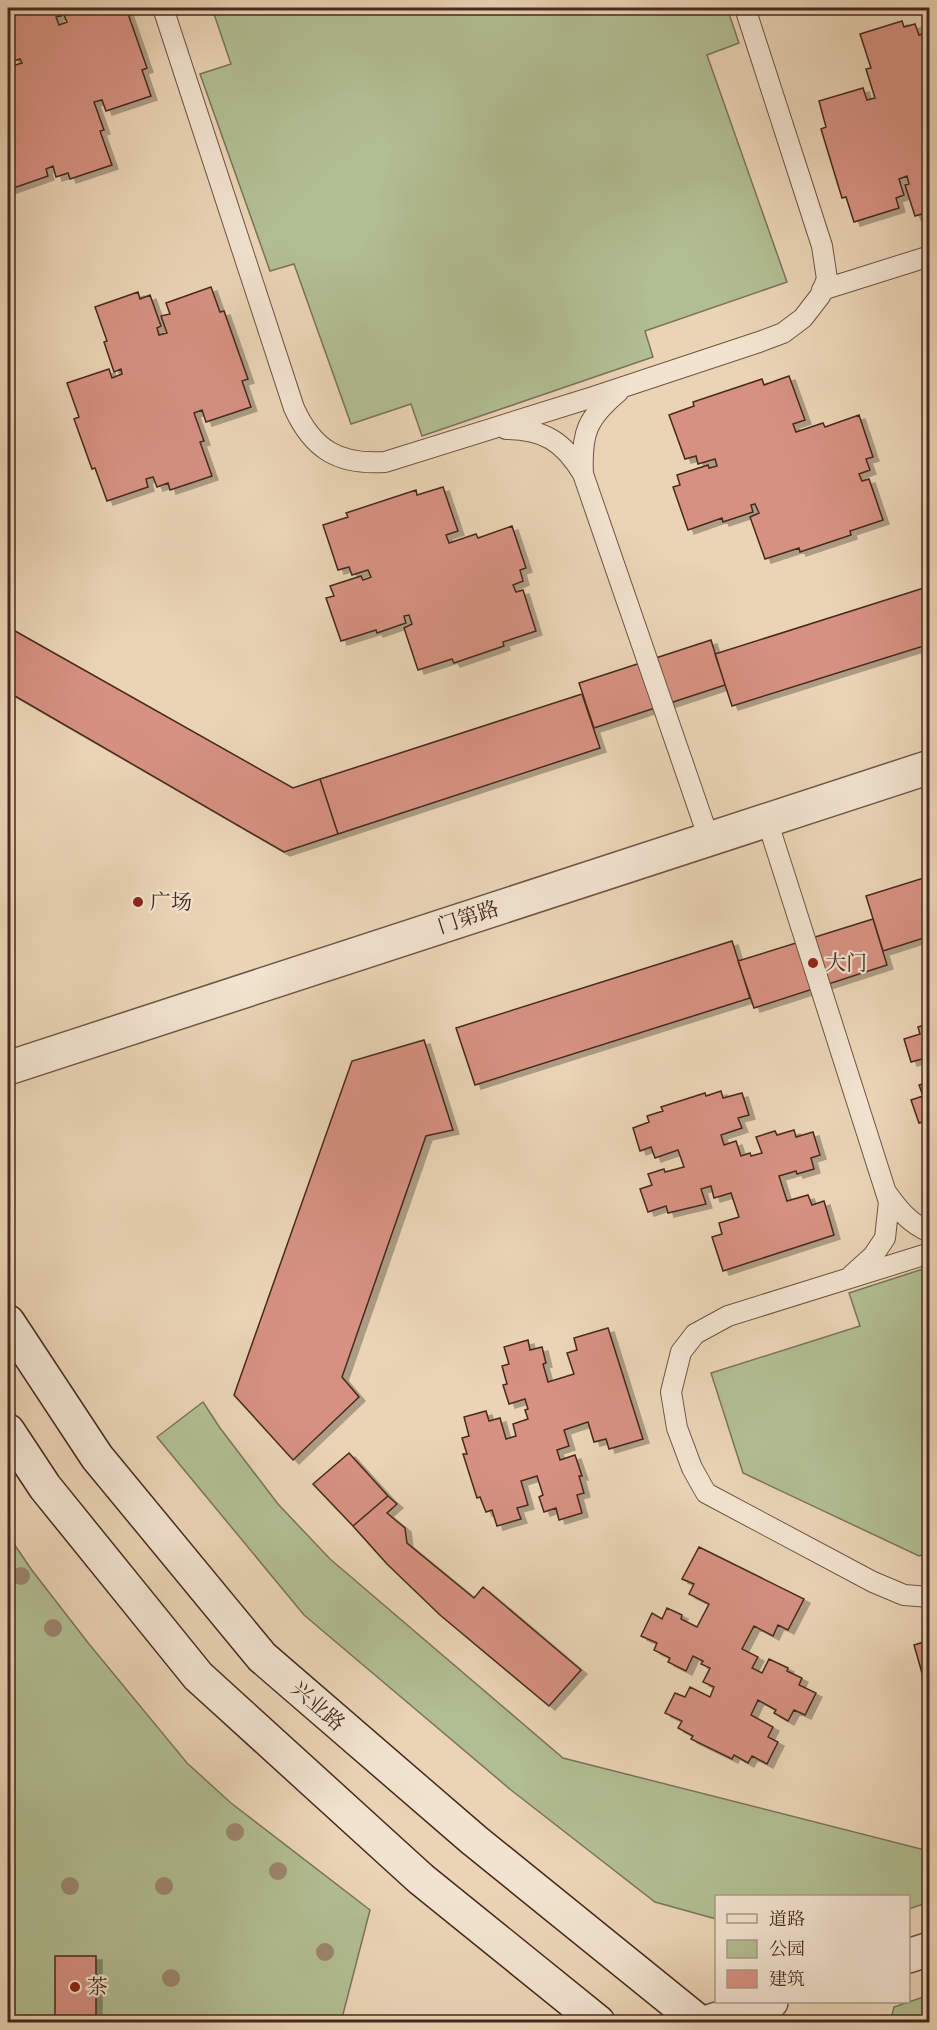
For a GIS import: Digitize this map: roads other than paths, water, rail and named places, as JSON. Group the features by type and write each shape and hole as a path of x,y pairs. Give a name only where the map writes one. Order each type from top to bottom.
{"street":[{"name":"门第路","path":"8,1068 930,767"},
{"name":"兴业路","path":"8,1322 97,1457 262,1657 474,1840 699,2022"},
{"path":"8,1431 45,1487 198,1676 421,1879 598,2022"},
{"path":"910,1956 930,1949"},
{"path":"708,2022 765,2003"}],"lane":[{"path":"163,8 290,397 302,427 327,451 344,459 362,463 385,462 625,386 783,333 802,318 822,291 827,279 817,226 745,8"},
{"path":"822,291 930,256"},
{"path":"583,474 582,452 592,418 625,386"},
{"path":"492,429 527,429 549,437 575,460 583,474 709,839"},
{"path":"767,820 889,1202 885,1238 873,1256 848,1279"},
{"path":"885,1190 897,1208 909,1220 930,1232"},
{"path":"930,1253 728,1316 695,1334 681,1352 671,1392 677,1428 692,1468 706,1493 733,1510 873,1582 904,1595 930,1597"}],"place":[{"name":"广场","path":"138,902"},
{"name":"大门","path":"813,963"},
{"name":"茶","path":"75,1987"}]}
